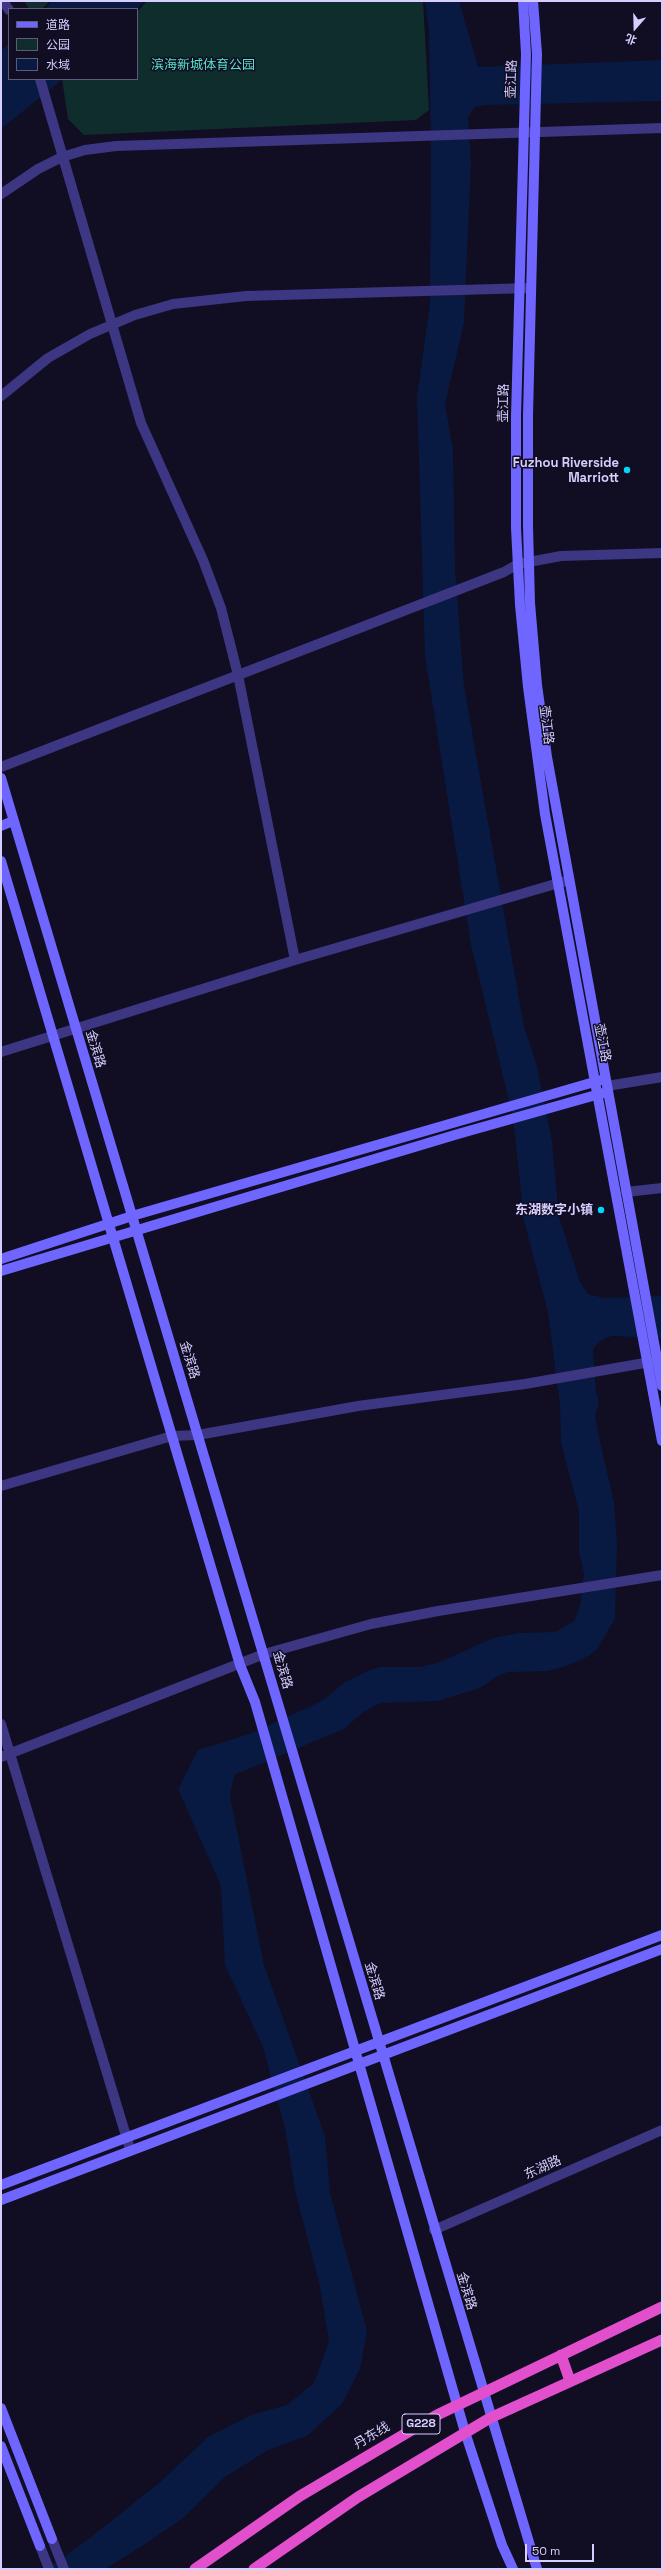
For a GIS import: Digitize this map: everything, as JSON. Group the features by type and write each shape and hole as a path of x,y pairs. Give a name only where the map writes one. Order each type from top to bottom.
{"highway":[{"name":"丹东线","path":"195,2569 300,2496 457,2405 662,2307"},
{"name":"G228","path":"254,2569 358,2497 465,2432 490,2418 662,2340"},
{"path":"561,2355 570,2381"}],"main road":[{"name":"壶江路","path":"523,1 526,54 516,416 520,605 535,747 558,884 598,1095 640,1290"},
{"name":"壶江路","path":"533,1 537,54 528,415 529,561 538,692 547,757 626,1192 640,1290 653,1361 662,1441"},
{"name":"金滨路","path":"1,778 75,1029 264,1654 378,2042 484,2393 490,2418 537,2569"},
{"path":"1,826 13,821"},
{"path":"1,861 110,1223 240,1665 255,1702 277,1784 465,2432 512,2569"},
{"path":"1,1259 132,1216 487,1114 563,1090 596,1082 607,1086 598,1095 490,1125 1,1271"},
{"name":"壶江路","path":"653,1361 662,1386"},
{"path":"1,2185 247,2094 355,2049 378,2042 662,1935"},
{"path":"1,2200 130,2149 251,2105 662,1949"},
{"path":"1,2408 52,2539"},
{"path":"1,2446 40,2546"}],"street":[{"path":"40,80 141,423 216,590 238,675 295,960"},
{"path":"1,194 38,169 62,157 116,146 662,128"},
{"path":"1,396 48,358 111,325 157,308 205,299 531,288"},
{"path":"1,767 504,572 518,564 561,556 662,553"},
{"path":"1,1052 295,960 570,880"},
{"path":"607,1086 662,1077"},
{"path":"626,1192 662,1188"},
{"path":"1,1486 172,1436 198,1435 358,1406 525,1384 619,1369 653,1361"},
{"path":"5,1756 240,1665 264,1654 371,1624 438,1610 660,1575"},
{"path":"1,1724 5,1756 130,2149"},
{"name":"东湖路","path":"434,2230 662,2130"},
{"path":"52,2539 64,2569"},
{"path":"40,2546 49,2569"}],"green space":[{"path":"24,1 50,1 43,8 28,8"},
{"name":"滨海新城体育公园","path":"147,1 423,1 429,110 416,120 84,135 68,119 62,80 138,80 138,11"}],"water":[{"path":"53,1 144,1 138,8 46,8"},
{"path":"425,1 459,1 478,67 662,60 662,101 486,105 475,107 468,118 471,161 464,323 445,404 453,450 455,569 464,686 524,1027 536,1062 552,1141 559,1217 580,1282 588,1294 604,1298 662,1296 662,1338 612,1336 604,1339 595,1346 593,1350 596,1391 599,1403 595,1415 614,1503 617,1545 615,1619 597,1649 590,1655 569,1665 548,1671 508,1672 496,1677 480,1688 438,1701 380,1703 362,1713 344,1729 234,1775 230,1796 264,1965 325,2136 330,2193 367,2331 360,2369 342,2404 307,2436 268,2450 225,2477 182,2519 139,2548 105,2569 41,2569 63,2558 95,2534 159,2483 208,2437 254,2414 287,2405 314,2383 329,2341 319,2282 296,2195 285,2128 263,2047 225,1965 221,1886 178,1789 198,1750 249,1734 322,1701 345,1682 370,1670 380,1667 418,1667 438,1663 493,1638 520,1633 555,1632 574,1621 580,1606 584,1574 579,1552 579,1511 561,1443 560,1405 548,1312 524,1221 513,1117 471,945 425,656 417,397 430,304 431,157 429,31"},
{"path":"8,44 8,80 62,80 1,129 1,51"}],"place":[{"name":"Fuzhou Riverside Marriott","path":"627,470"},
{"name":"东湖数字小镇","path":"601,1210"}]}
